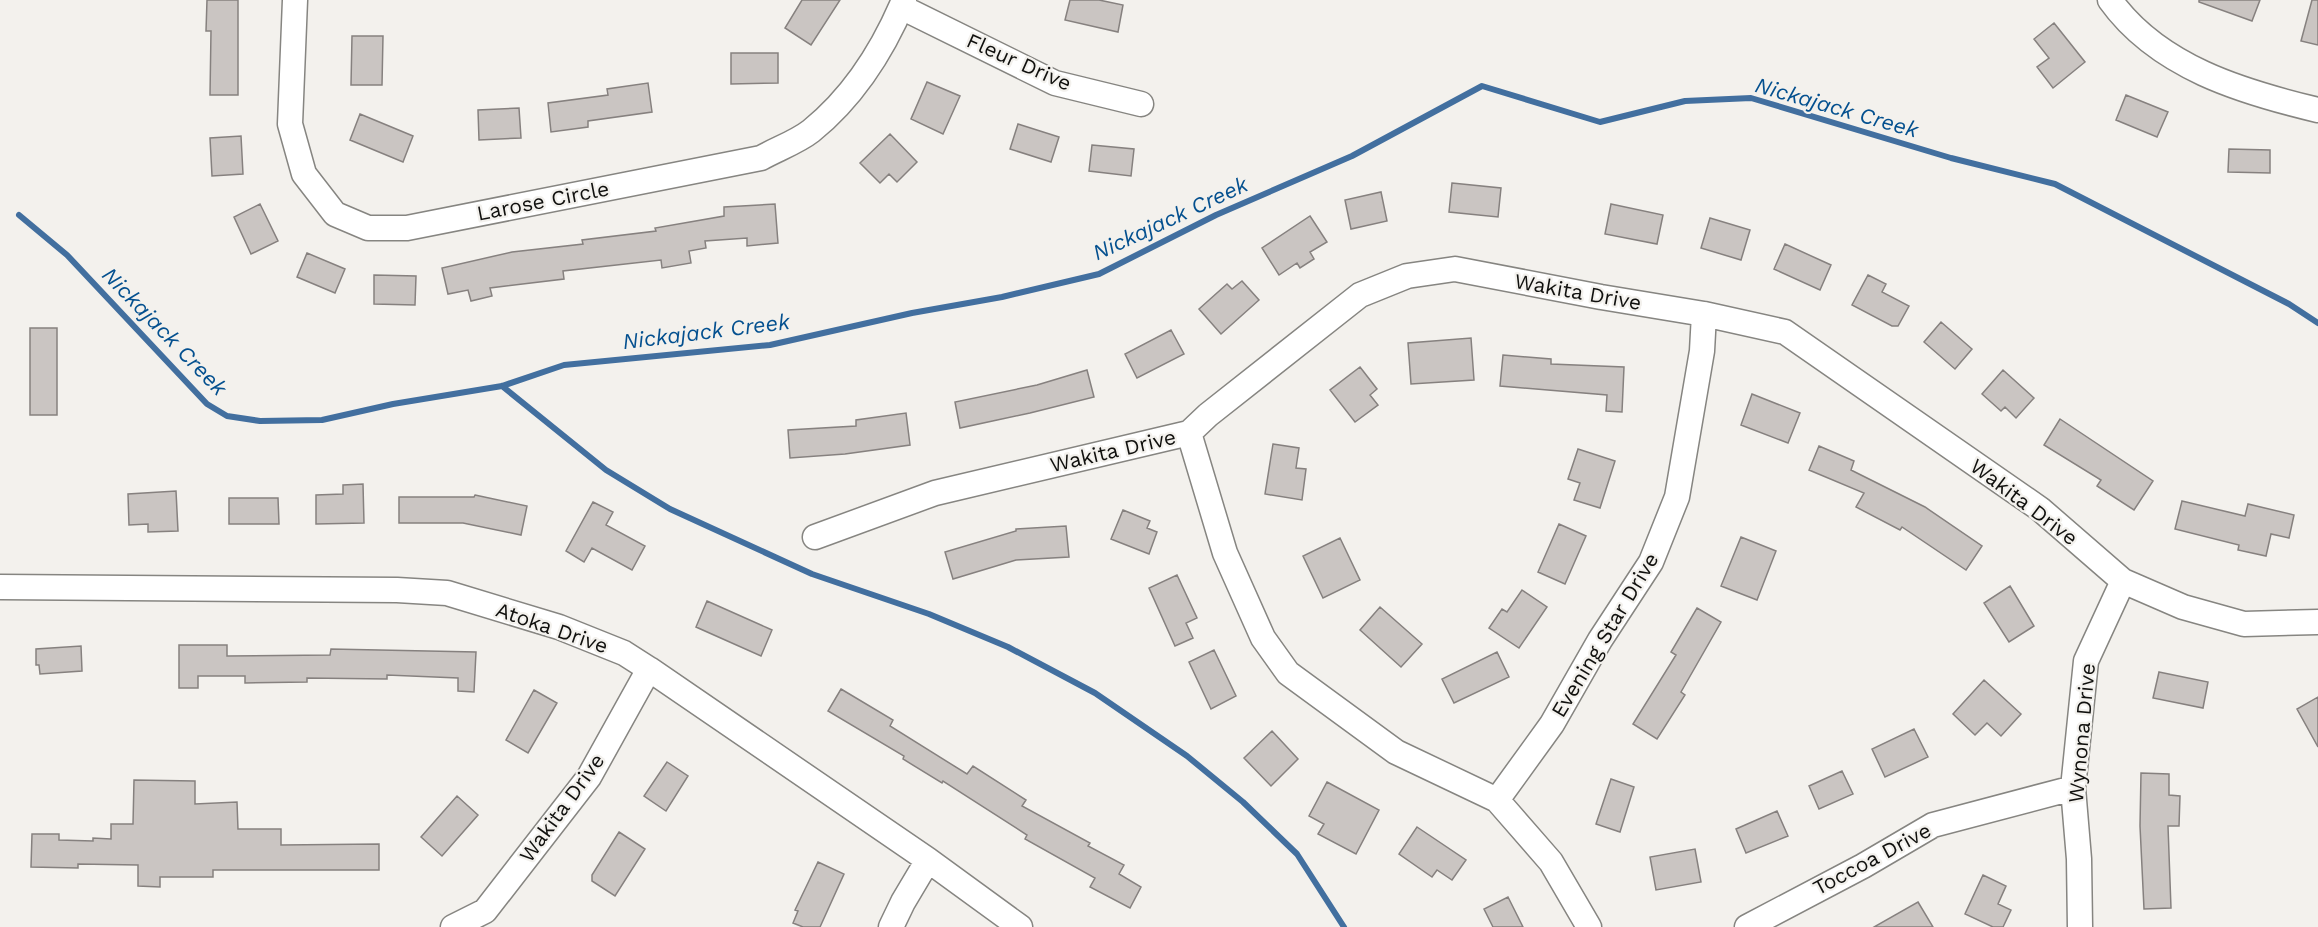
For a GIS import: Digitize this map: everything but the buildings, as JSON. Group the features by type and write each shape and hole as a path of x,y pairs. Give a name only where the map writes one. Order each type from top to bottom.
{"street":[{"name":"Larose Circle","path":"296,0 290,124 304,174 334,214 368,228 407,228 761,158 809,133 851,92 880,50 902,3"},
{"path":"2110,0 2123,19 2149,40 2202,75 2265,98 2318,110"},
{"name":"Fleur Drive","path":"902,3 1055,83 1141,104"},
{"name":"Wakita Drive","path":"814,537 935,493 1189,433 1208,415 1360,295 1407,276 1455,269 1704,314 1785,332 2040,509 2123,581 2183,607 2244,624 2318,622"},
{"name":"Evening Star Drive","path":"1497,800 1552,724 1600,640 1651,562 1677,497 1702,351 1704,314"},
{"path":"1189,433 1225,553 1263,638 1288,673 1396,753 1497,800 1551,862 1589,927"},
{"name":"Wynona Drive","path":"2080,927 2079,859 2073,788 2086,661 2123,581"},
{"name":"Atoka Drive","path":"0,586 397,590 447,593 559,627 624,653 649,669 928,860 1020,927"},
{"name":"Wakita Drive","path":"453,927 489,919 589,777 649,669"},
{"name":"Toccoa Drive","path":"1747,927 1863,866 1933,825 2073,788"},
{"path":"891,927 928,860"}],"waterway":[{"name":"Nickajack Creek","path":"19,215 67,255 207,404 227,416 260,421 322,420 393,404 502,386 564,365 770,345 912,313 1002,297 1099,274 1216,215 1352,156 1482,86 1600,122 1685,101 1751,98 1951,158 2055,184 2289,304 2318,323"},
{"path":"502,386 606,470 670,509 812,574 929,614 1008,647 1095,693 1187,756 1243,802 1297,854 1344,927"}]}
